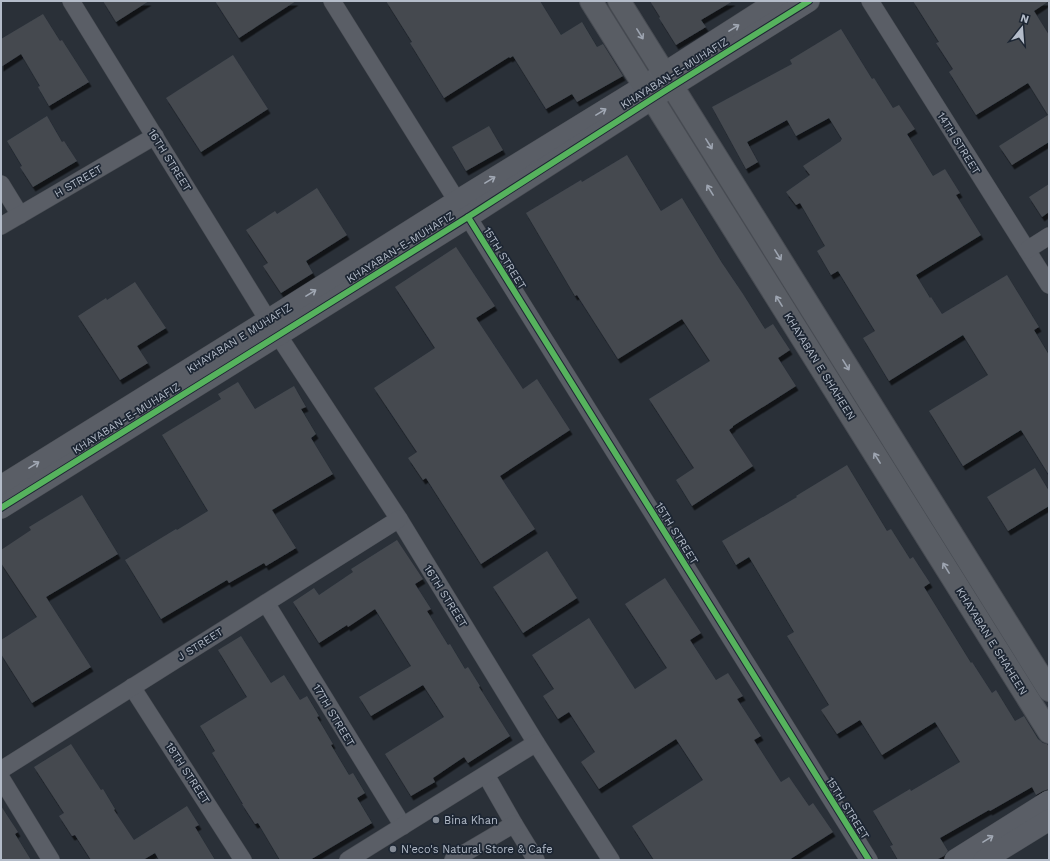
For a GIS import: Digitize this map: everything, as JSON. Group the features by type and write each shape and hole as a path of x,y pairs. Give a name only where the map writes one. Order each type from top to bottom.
{"main road":[{"name":"KHAYABAN E SHAHEEN","path":"591,1 1049,732"},
{"name":"KHAYABAN E SHAHEEN","path":"620,1 1049,690"}],"street":[{"name":"16TH STREET","path":"71,1 273,328 399,519 536,743 610,860"},
{"name":"15TH STREET","path":"332,1 869,860"},
{"name":"KHAYABAN-E-MUHAFIZ","path":"1,508 172,390 668,79 777,1"},
{"name":"KHAYABAN-E-MUHAFIZ","path":"668,79 809,1"},
{"name":"14TH STREET","path":"870,1 1049,285"},
{"name":"H STREET","path":"1,226 155,136"},
{"path":"1,184 20,215"},
{"path":"1027,250 1049,236"},
{"path":"1,486 172,390"},
{"name":"J STREET","path":"1,770 399,519"},
{"name":"17TH STREET","path":"266,603 403,826"},
{"name":"18TH STREET","path":"132,687 243,860"},
{"path":"348,860 536,743"},
{"path":"486,775 536,860"},
{"path":"1,778 51,860"},
{"path":"955,860 1049,801"},
{"path":"984,860 1049,820"},
{"path":"453,860 475,855 514,824"}],"building":[{"path":"103,1 149,1 116,22"},
{"path":"215,1 296,1 239,38"},
{"path":"386,1 540,1 561,35 582,22 597,47 603,44 623,76 577,102 572,94 546,109 513,56 510,58 509,57 444,98 410,43 412,42"},
{"path":"650,1 733,1 701,20 706,27 676,45"},
{"path":"913,1 1049,1 1034,11 1049,35 1049,142 1012,165 999,146 1048,115 1028,83 976,115 949,72 953,69 936,43 939,42"},
{"path":"43,14 89,82 49,106 38,87 40,86 21,54 1,67 1,39"},
{"path":"841,29 872,79 874,78 893,108 899,105 915,129 907,134 933,176 945,169 960,193 956,195 981,235 916,275 930,298 931,297 942,314 1007,275 1039,327 1034,330 1049,355 1049,475 1021,430 963,466 929,411 988,375 963,335 889,381 863,338 875,331 838,271 831,275 817,251 825,246 800,203 796,205 786,192 810,175 803,166 841,141 842,139 829,118 796,136 787,120 747,142 758,162 746,169 712,107 792,64 790,60"},
{"path":"233,55 268,109 201,152 166,98"},
{"path":"47,116 62,142 64,141 77,161 33,187 20,167 22,166 7,141"},
{"path":"489,126 503,150 466,171 452,147"},
{"path":"627,155 661,211 682,198 765,329 773,324 790,350 778,358 796,386 729,430 753,466 692,506 676,480 694,468 649,399 710,361 682,319 618,359 577,295 575,296 526,213 581,180 582,182"},
{"path":"1049,184 1049,212 1042,217 1029,197"},
{"path":"317,188 347,235 306,261 313,273 281,293 263,266 268,263 246,230 275,211 277,214"},
{"path":"456,247 495,306 476,318 523,389 537,379 570,430 500,476 535,529 481,564 426,478 423,480 408,458 417,452 374,388 435,348 395,287"},
{"path":"135,282 166,328 137,346 148,363 120,380 78,316"},
{"path":"238,382 255,409 294,386 306,407 301,409 316,434 311,438 333,474 272,510 296,548 266,566 264,563 229,583 227,580 161,619 125,560 208,511 162,435 221,399 218,394"},
{"path":"847,465 887,531 891,529 910,559 913,557 930,583 924,587 971,663 972,662 992,693 996,690 1015,721 1024,716 1038,739 1047,744 1049,747 1049,789 1036,795 1032,787 940,838 948,851 944,856 936,860 898,860 890,846 893,845 873,811 910,789 911,791 960,762 935,722 882,755 860,720 837,734 821,710 829,705 787,636 794,632 749,557 736,565 722,541 797,497 796,496"},
{"path":"1035,468 1049,491 1049,506 1008,531 987,497"},
{"path":"82,495 118,554 46,597 91,667 32,703 1,654 1,640 37,617 1,563 1,550 31,530 29,527"},
{"path":"397,540 423,579 415,584 431,609 427,611 465,669 468,667 510,736 468,763 464,757 433,778 435,782 411,796 385,754 444,717 423,685 371,716 359,697 411,666 375,609 348,627 347,625 319,643 293,602 314,588 319,595 353,572 351,569"},
{"path":"547,551 577,598 523,633 493,587"},
{"path":"665,578 701,633 690,640 716,680 728,673 743,696 737,699 761,736 754,740 781,782 789,777 809,806 813,803 833,832 789,860 654,860 632,826 703,780 676,739 599,789 581,762 595,752 569,712 558,719 543,696 554,689 532,655 589,618 635,689 667,668 625,604"},
{"path":"241,636 271,683 284,675 300,700 307,696 319,716 317,717 333,744 331,745 349,775 353,773 365,793 357,798 372,823 310,860 280,860 258,823 255,824 242,804 212,753 215,751 200,726 247,697 218,650"},
{"path":"71,744 101,790 103,789 115,809 114,810 134,840 187,806 199,825 195,827 215,860 159,860 155,853 143,860 91,860 75,835 72,836 59,816 64,813 34,767"},
{"path":"1,806 18,832 15,834 31,860 1,860"}],"cycle path":[{"path":"1,508 468,217 663,92 809,1"},
{"path":"468,217 869,860"}],"place":[{"name":"Bina Khan","path":"436,820"},
{"name":"N'eco's Natural Store & Cafe","path":"393,849"}]}
